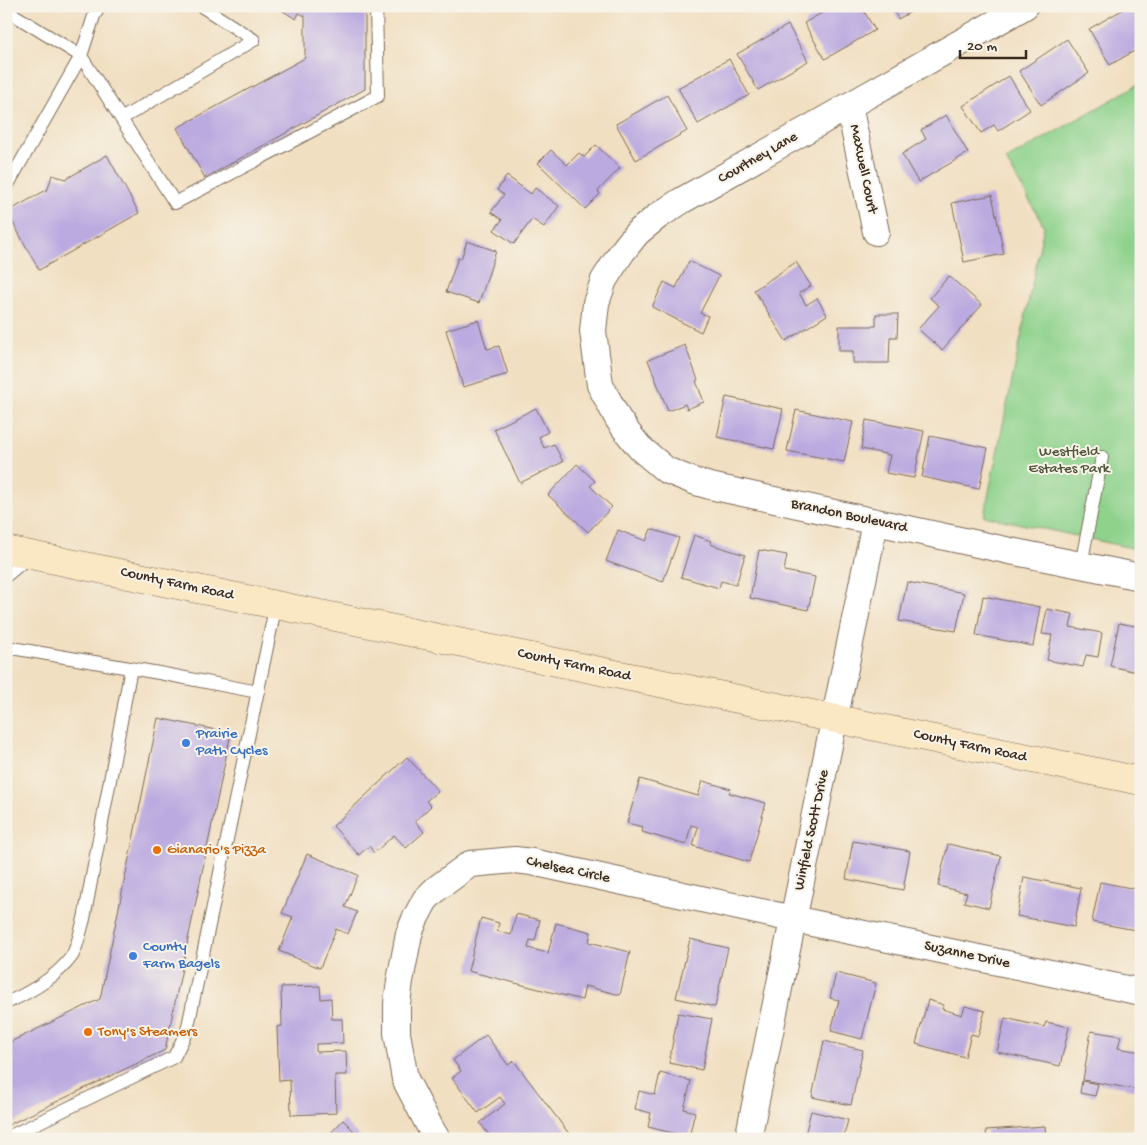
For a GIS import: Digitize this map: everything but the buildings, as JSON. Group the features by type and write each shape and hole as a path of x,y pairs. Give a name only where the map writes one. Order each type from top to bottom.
{"main road":[{"name":"County Farm Road","path":"19,552 1141,781"}],"street":[{"name":"Courtney Lane","path":"600,385 593,331 596,303 604,280 637,233 681,201 1025,6"},
{"name":"Maxwell Court","path":"849,106 876,232"},
{"name":"Brandon Boulevard","path":"600,385 618,419 640,448 666,470 696,482 875,522 1141,577"},
{"name":"Winfield Scott Drive","path":"748,1139 875,522"},
{"name":"Chelsea Circle","path":"437,1139 404,1079 397,1033 398,996 409,934 425,900 436,889 470,864 515,860 532,862 793,919"},
{"name":"Suzanne Drive","path":"793,919 1141,992"}],"lane":[{"path":"6,188 81,56 94,16 100,6"},
{"path":"121,119 254,40 201,6"},
{"path":"6,10 81,56 175,203 378,96 376,6"},
{"path":"1081,565 1102,457"},
{"path":"6,576 19,552"},
{"path":"6,1138 174,1057 187,1031 276,604"},
{"path":"6,647 258,692"},
{"path":"6,1002 23,995 53,976 73,955 84,919 131,668"}],"green space":[{"name":"Westfield Estates Park","path":"1141,83 1141,550 984,516 1044,226 1006,160"}],"place":[{"name":"Prairie Path Cycles","path":"186,743"},
{"name":"Gianario's Pizza","path":"157,850"},
{"name":"County Farm Bagels","path":"133,956"},
{"name":"Tony's Steamers","path":"88,1032"}]}
